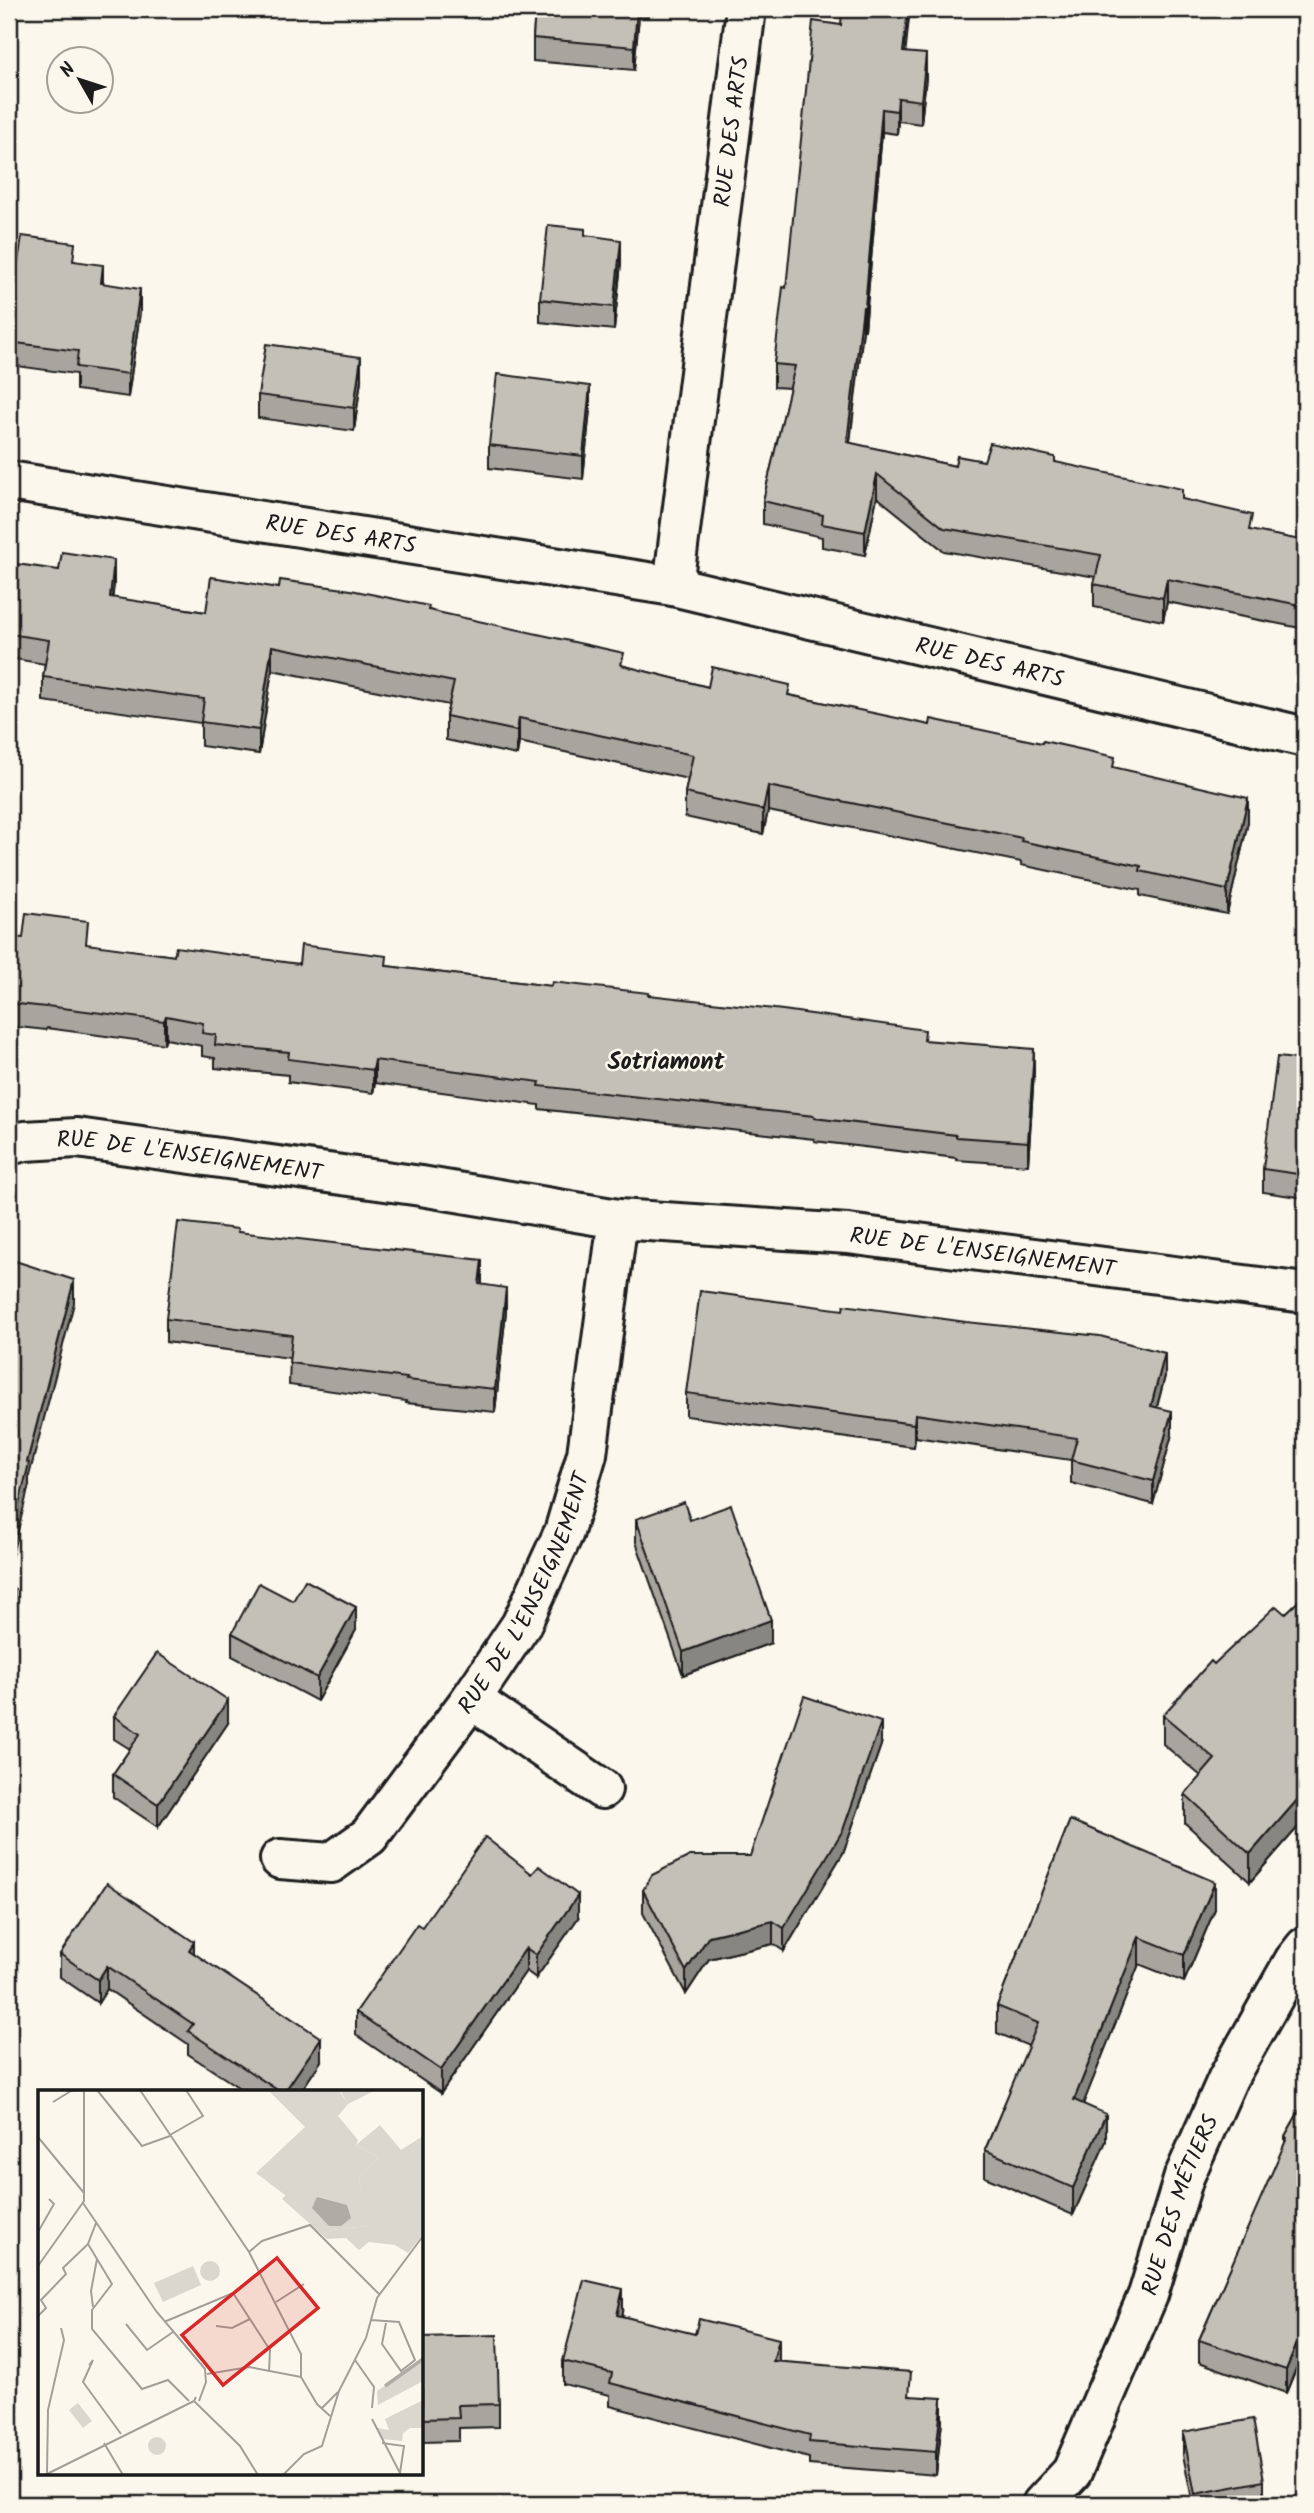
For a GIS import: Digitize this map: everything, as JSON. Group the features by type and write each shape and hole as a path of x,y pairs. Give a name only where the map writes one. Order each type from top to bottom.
{"street":[{"name":"RUE DES ARTS","path":"673,586 746,9"},
{"name":"RUE DES ARTS","path":"9,481 673,586 1305,737"},
{"name":"RUE DE L'ENSEIGNEMENT","path":"9,1145 77,1138 421,1186 618,1219 848,1234 1305,1293"},
{"name":"RUE DE L'ENSEIGNEMENT","path":"280,1859 331,1863 369,1836 471,1699 521,1625 564,1532 587,1454 618,1219"},
{"path":"471,1699 602,1788"},
{"name":"RUE DES MÉTIERS","path":"1042,2504 1074,2488 1148,2295 1184,2177 1228,2078 1294,1961 1305,1947"}],"building":[{"path":"535,9 637,9 634,47 533,38"},
{"path":"842,9 908,9 903,52 926,54 921,101 898,98 897,111 882,109 865,307 847,442 955,466 957,456 984,461 990,443 1055,457 1055,462 1182,489 1182,499 1252,515 1249,530 1305,541 1305,606 1167,579 1163,598 1094,584 1101,555 944,528 877,474 865,532 822,524 823,515 763,501 795,366 774,364 783,287 786,288 813,21 841,25"},
{"path":"548,225 585,229 585,235 621,240 614,307 540,299"},
{"path":"22,236 75,243 73,261 103,265 101,283 140,289 128,374 76,367 78,351 9,342 9,281 15,282"},
{"path":"266,344 361,357 354,408 258,395"},
{"path":"497,374 590,386 583,456 489,445"},
{"path":"62,552 114,560 110,597 206,612 211,577 279,588 280,580 351,590 429,606 428,610 624,653 621,665 708,687 712,667 790,685 788,695 930,725 931,719 1115,757 1113,767 1248,798 1227,890 1140,871 1141,866 1021,841 1022,838 768,786 763,810 685,793 693,755 519,718 517,731 446,716 454,682 272,646 259,730 201,722 204,699 43,677 49,640 9,634 9,563 59,570"},
{"path":"26,913 88,921 86,944 174,956 176,947 299,964 301,945 387,956 386,966 551,986 552,982 783,1010 925,1030 924,1040 1034,1049 1028,1142 956,1137 814,1116 539,1086 540,1082 375,1060 373,1070 288,1059 289,1052 215,1045 216,1035 202,1033 203,1023 166,1016 164,1021 9,1003 9,937 23,938"},
{"path":"1277,1057 1305,1060 1305,1175 1263,1169"},
{"path":"178,1222 238,1229 237,1232 482,1260 479,1284 506,1288 495,1389 406,1380 407,1378 289,1363 292,1335 166,1319"},
{"path":"9,1259 74,1280 27,1462 29,1463 9,1545"},
{"path":"700,1291 843,1310 844,1305 966,1322 1100,1336 1165,1353 1151,1406 1172,1411 1153,1481 1071,1460 1077,1438 915,1414 914,1424 686,1393"},
{"path":"684,1502 690,1520 731,1505 771,1620 683,1652 636,1519"},
{"path":"305,1580 356,1607 317,1678 232,1633 259,1583 293,1601"},
{"path":"9,1587 15,1589 9,1613"},
{"path":"1305,1595 1305,1791 1250,1854 1185,1794 1215,1759 1163,1715 1211,1661 1214,1664 1276,1606 1285,1614"},
{"path":"157,1653 228,1700 158,1804 113,1774 140,1734 114,1716"},
{"path":"804,1696 881,1722 843,1830 784,1928 773,1921 709,1936 686,1971 643,1890 652,1875 690,1856 750,1856"},
{"path":"1070,1820 1215,1882 1184,1955 1139,1937 1074,2100 1106,2114 1073,2188 985,2150 1038,2023 997,2006"},
{"path":"485,1837 532,1874 539,1866 578,1895 536,1955 526,1948 441,2070 356,2012 417,1924 422,1927"},
{"path":"107,1883 194,1942 189,1950 321,2038 286,2090 277,2090 188,2031 193,2024 107,1966 98,1980 60,1954"},
{"path":"1305,2101 1305,2324 1286,2370 1199,2340 1287,2138 1285,2136"},
{"path":"584,2280 623,2289 617,2315 695,2334 699,2319 779,2339 773,2361 911,2372 909,2396 942,2398 936,2452 809,2442 810,2435 610,2383 612,2373 563,2361"},
{"path":"497,2335 499,2404 458,2405 459,2418 424,2419 424,2337"},
{"path":"1253,2419 1264,2481 1195,2494 1183,2432"}],"district":[{"name":"Sotriamont","path":"666,1061"}]}
